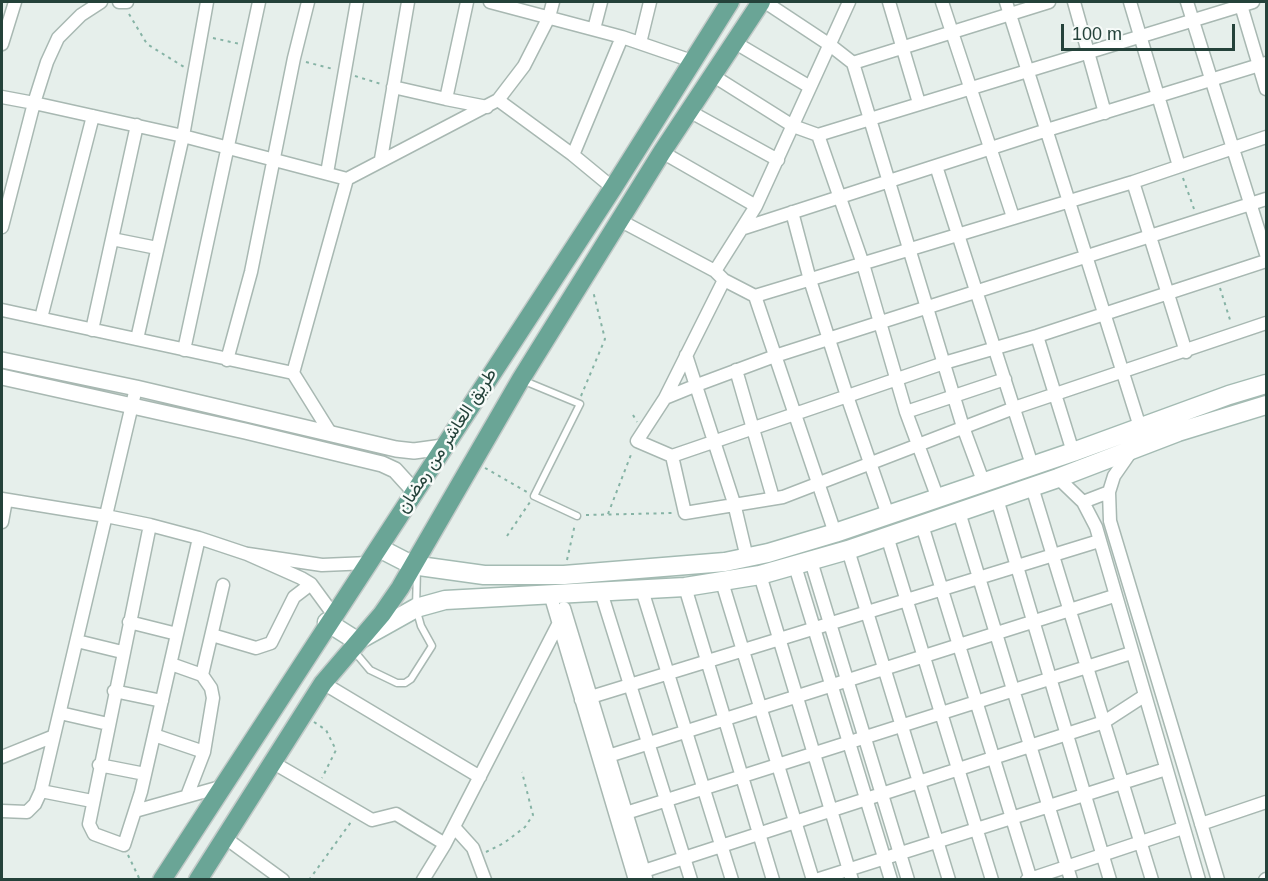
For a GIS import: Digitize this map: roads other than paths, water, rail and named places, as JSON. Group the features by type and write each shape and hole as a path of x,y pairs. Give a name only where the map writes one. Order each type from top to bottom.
{"main road":[{"name":"طريق العاشر من رمضان","path":"162,879 330,618 374,556 442,447 614,188 730,2"},
{"name":"طريق العاشر من رمضان","path":"198,879 323,683 382,614 414,566 472,461 521,379 662,152 763,2"},
{"path":"374,556 414,566 484,575 564,575 648,570 747,558 835,533 1266,384"},
{"path":"330,618 354,644 416,608 445,600 476,596 685,587 760,575 848,550 1058,478 1187,428 1266,405"}],"street":[{"path":"2,44 15,2"},
{"path":"2,227 47,62 58,38 81,15 101,2"},
{"path":"137,339 183,136 207,2"},
{"path":"184,350 230,149 259,2"},
{"path":"227,360 251,272 272,159 308,2"},
{"path":"327,173 357,2"},
{"path":"381,159 408,2"},
{"path":"446,99 467,2"},
{"path":"490,2 507,4 622,37 692,61"},
{"path":"293,373 347,179 381,159 498,100 524,66 549,17 553,2"},
{"path":"594,29 601,2"},
{"path":"640,43 650,2"},
{"path":"763,2 830,45 852,63 887,181 928,306 963,427 983,481"},
{"path":"714,271 744,228 756,206 849,2"},
{"path":"889,2 919,103"},
{"path":"942,2 1013,217"},
{"path":"852,63 952,31 1008,7 1049,2"},
{"path":"1074,2 1105,113"},
{"path":"1130,2 1179,166"},
{"path":"1187,2 1266,254"},
{"path":"712,75 793,126 818,135 1245,3 1263,64 1266,89"},
{"path":"1008,7 1140,427"},
{"path":"573,156 622,37"},
{"path":"734,42 810,87"},
{"path":"744,228 1047,130 1263,64"},
{"path":"393,87 486,107"},
{"path":"2,97 183,136 347,179"},
{"path":"498,100 614,188"},
{"path":"689,111 778,160"},
{"path":"41,318 93,116"},
{"path":"92,330 136,125"},
{"path":"818,135 863,264 916,444 937,496"},
{"path":"621,221 755,296 1069,199 1133,182 1266,137"},
{"path":"662,152 756,206"},
{"path":"936,166 1032,465"},
{"path":"1133,182 1186,352"},
{"path":"665,398 775,356 1266,199"},
{"path":"792,212 828,339 888,514"},
{"path":"112,239 157,248"},
{"path":"724,280 665,398 637,441 672,456 944,363 1037,336 1266,261"},
{"path":"755,296 835,533"},
{"path":"2,310 293,373 331,434"},
{"path":"672,456 684,513 773,498 820,485 916,444 1014,408 1122,374 1266,323"},
{"path":"1037,336 1072,452"},
{"path":"687,355 734,503 747,558"},
{"path":"2,360 136,388 396,449 414,451 442,447"},
{"path":"736,370 773,498"},
{"path":"2,377 382,464 395,470 415,492"},
{"path":"906,412 1005,379"},
{"path":"2,811 27,812 35,804 41,791 136,388"},
{"path":"1132,450 1118,469 1109,492 1110,521 1218,879"},
{"path":"1058,478 1083,502 1099,541 1199,879"},
{"path":"1032,487 1152,879"},
{"path":"1083,502 1109,492"},
{"path":"997,499 1110,879"},
{"path":"2,522 4,500 106,516 199,538 247,554 311,584 330,618"},
{"path":"959,512 1071,879"},
{"path":"150,525 92,801 90,828 94,834 124,845 154,735 199,538"},
{"path":"922,525 1029,879 1183,828"},
{"path":"887,536 992,879"},
{"path":"586,699 1099,541"},
{"path":"848,550 950,879"},
{"path":"247,554 264,554 322,565 344,566 374,556"},
{"path":"803,564 830,624 908,879"},
{"path":"803,564 815,629 891,879"},
{"path":"760,575 850,874"},
{"path":"722,582 815,879 850,874 900,853 1166,769"},
{"path":"212,635 256,648 271,643 294,597 311,584"},
{"path":"202,675 223,585"},
{"path":"685,587 773,879"},
{"path":"642,590 732,879"},
{"path":"601,592 691,879"},
{"path":"555,593 565,611 586,699"},
{"path":"555,593 558,624 586,699 642,877"},
{"path":"604,758 1114,596"},
{"path":"423,879 445,844 565,611"},
{"path":"129,622 177,634"},
{"path":"77,641 122,652"},
{"path":"626,813 1131,653"},
{"path":"171,664 202,675 211,688 213,698 204,752 187,796"},
{"path":"323,683 480,777"},
{"path":"114,691 162,701"},
{"path":"642,877 684,858 1104,722 1144,696"},
{"path":"60,713 108,724"},
{"path":"154,735 204,752"},
{"path":"2,757 54,736"},
{"path":"604,758 626,813 642,877"},
{"path":"272,762 358,813 374,820 396,814 445,844"},
{"path":"99,765 144,774"},
{"path":"135,811 224,786"},
{"path":"41,791 92,801"},
{"path":"1202,824 1266,802"},
{"path":"454,827 471,844 478,856 485,879"},
{"path":"224,837 283,879"}],"lane":[{"path":"521,379 579,404 534,496 577,516"},
{"path":"354,644 370,669 397,683 409,681 431,650 430,641 421,626 416,608 414,566"}]}
